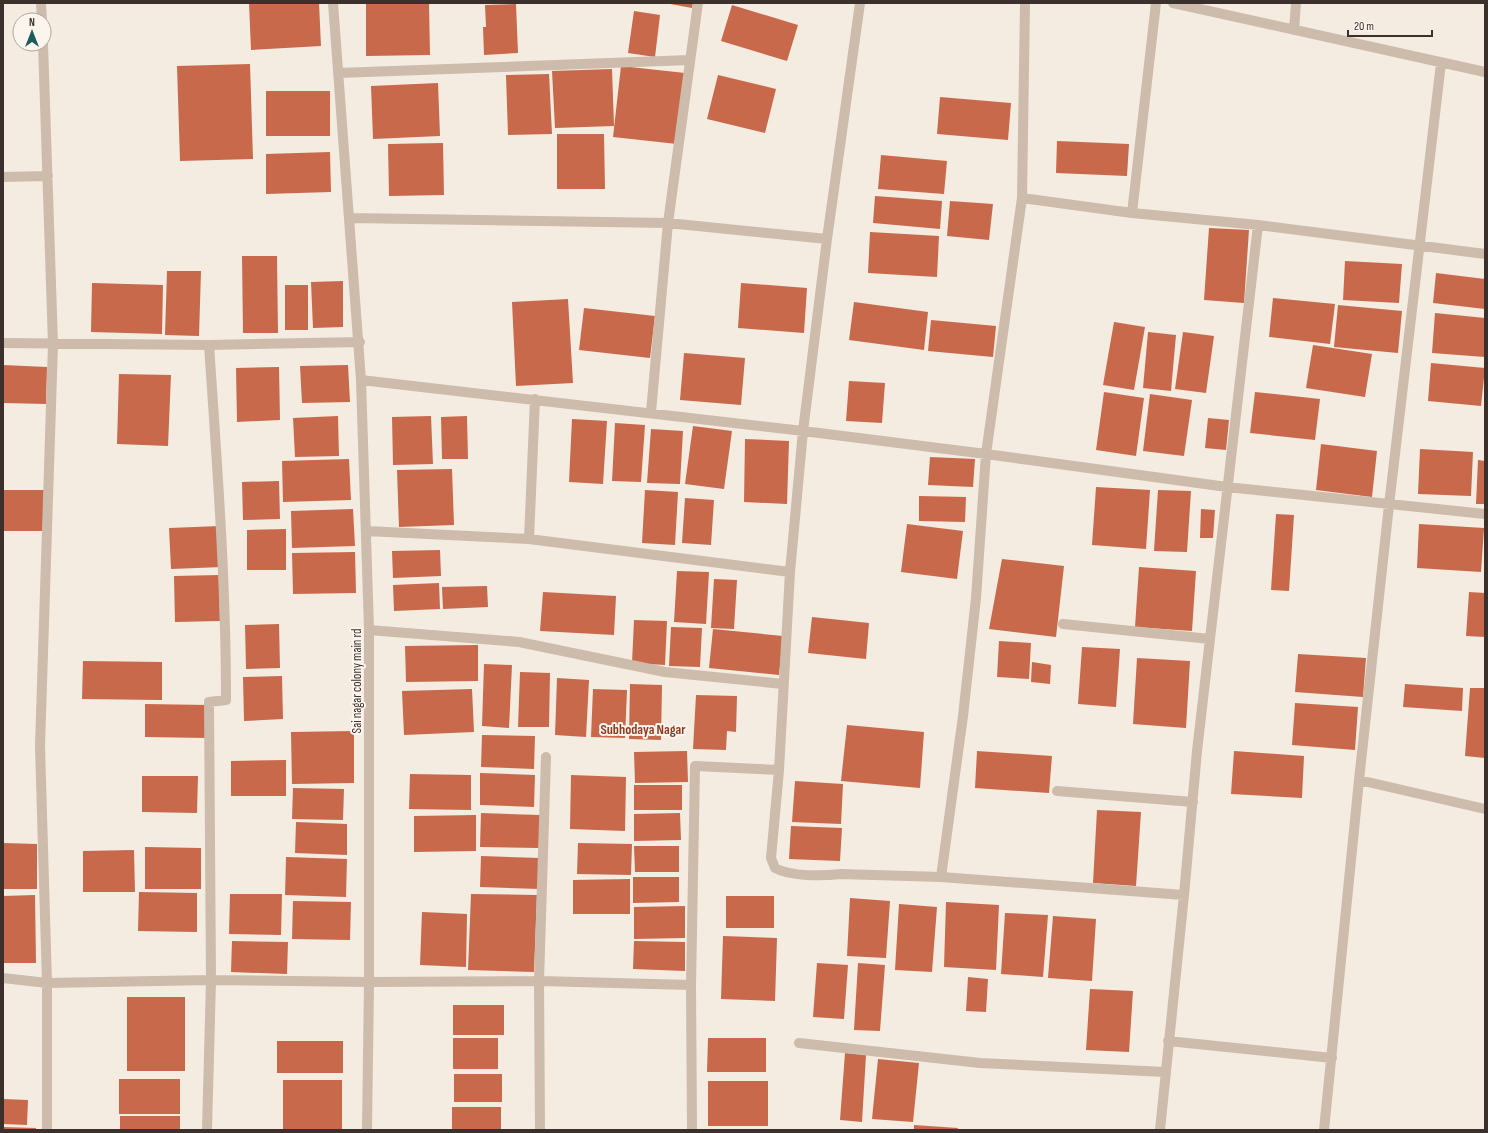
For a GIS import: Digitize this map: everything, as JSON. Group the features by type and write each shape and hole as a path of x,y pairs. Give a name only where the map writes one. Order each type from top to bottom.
{"street":[{"name":"Sai nagar colony main rd","path":"333,3 360,342 366,532 369,630 368,1130"},
{"path":"650,412 668,223 698,3"},
{"path":"860,3 827,239 803,431 790,572 771,858 775,868 783,873 941,877 1184,895"},
{"path":"941,877 963,716 976,598 986,454 1022,198 1025,3"},
{"path":"1132,213 1156,3"},
{"path":"1173,3 1485,72"},
{"path":"1294,30 1296,3"},
{"path":"43,52 53,344 40,746 47,983 47,1130"},
{"path":"338,73 690,60"},
{"path":"1324,1130 1359,780 1389,505 1418,246 1441,63"},
{"path":"3,177 48,176"},
{"path":"1022,198 1132,213 1258,225 1485,254"},
{"path":"351,218 668,223 827,239"},
{"path":"1160,1130 1210,639 1258,225"},
{"path":"3,343 209,345 360,342"},
{"path":"207,1130 211,980 209,702 226,700 223,550 209,345"},
{"path":"361,380 650,412 986,454 1227,487 1485,514"},
{"path":"529,539 535,399"},
{"path":"366,532 529,539 790,572"},
{"path":"1063,624 1210,639"},
{"path":"369,630 519,642 665,672 783,684"},
{"path":"540,1130 539,981 546,757"},
{"path":"692,1130 691,985 695,766 778,770"},
{"path":"1359,780 1485,809"},
{"path":"1057,791 1193,802"},
{"path":"3,978 47,983 211,980 369,982 539,981 691,985"},
{"path":"1168,1041 1332,1058"},
{"path":"799,1043 980,1063 1165,1072"}],"building":[{"path":"249,3 319,3 321,46 251,50"},
{"path":"366,3 429,3 430,55 366,56"},
{"path":"665,3 693,3 692,8"},
{"path":"516,4 518,53 484,55 483,27 486,27 485,5"},
{"path":"732,5 798,25 787,61 721,41"},
{"path":"634,11 660,15 655,57 628,53"},
{"path":"250,64 253,159 180,161 177,66"},
{"path":"621,66 685,73 677,144 613,137"},
{"path":"612,69 614,126 555,128 552,71"},
{"path":"549,74 552,134 508,135 506,75"},
{"path":"718,75 776,89 765,133 707,119"},
{"path":"438,83 440,136 373,139 371,86"},
{"path":"266,91 330,91 330,136 266,136"},
{"path":"940,97 1011,103 1008,140 937,134"},
{"path":"557,134 604,134 605,189 557,189"},
{"path":"1057,141 1129,144 1127,176 1056,173"},
{"path":"443,143 444,195 389,196 388,144"},
{"path":"330,152 331,192 266,194 266,154"},
{"path":"881,155 947,161 944,194 878,189"},
{"path":"875,196 942,201 940,229 873,223"},
{"path":"950,201 993,204 989,240 947,236"},
{"path":"1209,228 1249,230 1244,303 1204,300"},
{"path":"870,232 939,236 937,277 868,273"},
{"path":"242,256 277,256 278,333 243,333"},
{"path":"1345,261 1402,264 1399,303 1343,300"},
{"path":"167,271 201,271 199,336 165,335"},
{"path":"1436,273 1485,279 1485,309 1433,303"},
{"path":"343,281 343,327 313,328 311,282"},
{"path":"92,283 163,285 162,334 91,332"},
{"path":"741,283 807,288 804,333 738,328"},
{"path":"285,285 308,285 308,330 285,330"},
{"path":"1273,298 1335,304 1330,344 1269,337"},
{"path":"568,299 573,383 516,386 512,302"},
{"path":"854,302 928,312 924,350 849,340"},
{"path":"1338,305 1402,311 1398,353 1334,347"},
{"path":"584,308 655,316 650,358 579,350"},
{"path":"1435,313 1485,318 1485,357 1432,353"},
{"path":"931,320 996,326 993,357 928,351"},
{"path":"1114,322 1145,327 1134,390 1103,385"},
{"path":"1148,332 1176,335 1171,391 1143,388"},
{"path":"1183,332 1214,336 1206,393 1175,389"},
{"path":"1313,345 1372,354 1365,397 1306,388"},
{"path":"684,353 745,358 741,405 680,400"},
{"path":"1431,363 1485,368 1481,406 1428,401"},
{"path":"3,365 47,367 46,404 3,403"},
{"path":"348,365 350,402 302,403 300,366"},
{"path":"279,367 280,420 237,422 236,368"},
{"path":"119,374 171,375 168,446 117,444"},
{"path":"849,381 885,383 882,423 846,421"},
{"path":"1104,392 1144,398 1136,456 1096,450"},
{"path":"1255,392 1320,399 1315,440 1250,433"},
{"path":"1150,394 1192,400 1184,456 1143,451"},
{"path":"338,416 339,456 295,457 293,418"},
{"path":"431,416 433,464 393,465 392,417"},
{"path":"467,416 468,459 442,459 441,417"},
{"path":"1208,418 1229,420 1226,450 1205,448"},
{"path":"572,419 607,421 603,484 569,482"},
{"path":"615,423 645,425 641,482 612,481"},
{"path":"693,426 732,431 724,489 685,484"},
{"path":"651,429 683,431 680,484 647,483"},
{"path":"745,439 789,441 787,504 744,502"},
{"path":"1321,444 1377,451 1372,497 1316,490"},
{"path":"1420,449 1473,452 1471,496 1418,494"},
{"path":"930,457 975,459 973,487 928,485"},
{"path":"349,459 351,500 283,502 282,461"},
{"path":"1478,460 1485,461 1485,504 1476,504"},
{"path":"452,469 454,525 399,527 397,470"},
{"path":"279,481 280,519 243,520 242,482"},
{"path":"1096,487 1150,490 1146,549 1092,545"},
{"path":"3,490 46,490 46,531 3,531"},
{"path":"645,490 678,492 675,545 642,543"},
{"path":"1158,490 1191,491 1187,552 1154,551"},
{"path":"919,496 966,497 965,522 919,521"},
{"path":"685,498 714,500 711,545 682,543"},
{"path":"353,509 355,546 292,548 291,511"},
{"path":"1201,509 1215,510 1213,538 1200,538"},
{"path":"1276,514 1294,515 1289,591 1271,590"},
{"path":"907,524 963,531 957,579 901,572"},
{"path":"1419,524 1484,528 1481,572 1417,568"},
{"path":"220,526 222,567 171,569 169,528"},
{"path":"286,529 286,570 247,570 247,530"},
{"path":"440,550 441,576 393,578 392,551"},
{"path":"355,552 356,593 293,594 292,553"},
{"path":"1002,559 1064,566 1056,637 989,629"},
{"path":"1139,567 1196,571 1192,631 1135,627"},
{"path":"677,571 709,572 706,624 674,622"},
{"path":"219,575 220,621 175,622 174,576"},
{"path":"714,579 737,580 734,629 711,628"},
{"path":"439,583 440,609 394,611 393,585"},
{"path":"487,586 488,607 443,609 442,587"},
{"path":"543,592 616,596 614,635 540,631"},
{"path":"1469,592 1485,593 1485,637 1466,636"},
{"path":"812,617 869,623 866,659 808,653"},
{"path":"634,620 667,621 665,665 632,663"},
{"path":"279,624 280,668 246,669 245,625"},
{"path":"671,627 702,628 700,667 669,666"},
{"path":"713,629 783,636 779,675 709,668"},
{"path":"999,641 1031,643 1029,679 997,677"},
{"path":"478,645 478,681 406,682 405,646"},
{"path":"1082,647 1120,649 1116,707 1078,704"},
{"path":"1298,654 1366,658 1363,697 1295,692"},
{"path":"1137,658 1190,661 1186,728 1133,724"},
{"path":"83,661 162,662 162,700 82,699"},
{"path":"1032,662 1051,665 1050,684 1031,682"},
{"path":"484,664 512,665 509,728 482,726"},
{"path":"520,672 550,673 549,727 518,727"},
{"path":"282,676 283,719 244,721 243,677"},
{"path":"557,678 589,680 586,737 555,735"},
{"path":"630,684 662,685 661,740 629,739"},
{"path":"1405,684 1463,688 1462,711 1403,707"},
{"path":"1470,688 1485,688 1485,758 1465,756"},
{"path":"472,689 474,732 404,735 402,691"},
{"path":"593,689 627,690 625,738 591,737"},
{"path":"696,695 737,696 736,732 727,731 726,750 693,749"},
{"path":"1295,703 1358,707 1355,750 1292,745"},
{"path":"145,704 208,705 207,738 145,737"},
{"path":"847,725 924,732 920,788 841,781"},
{"path":"354,731 354,783 292,784 291,732"},
{"path":"482,735 535,736 534,769 481,767"},
{"path":"687,751 688,782 635,783 634,752"},
{"path":"977,751 1052,756 1049,793 975,788"},
{"path":"1234,751 1304,756 1302,798 1231,794"},
{"path":"286,760 286,796 231,796 231,761"},
{"path":"480,773 535,775 534,807 480,805"},
{"path":"410,774 471,775 471,810 409,809"},
{"path":"571,775 626,777 625,831 570,829"},
{"path":"142,776 198,776 197,813 142,812"},
{"path":"795,781 843,784 841,824 792,822"},
{"path":"634,785 682,785 682,810 634,810"},
{"path":"293,788 344,789 343,820 292,819"},
{"path":"1097,810 1141,812 1136,886 1093,883"},
{"path":"481,813 540,815 539,848 480,847"},
{"path":"680,813 681,840 634,841 634,814"},
{"path":"476,815 476,851 414,852 414,816"},
{"path":"296,822 347,824 347,855 295,853"},
{"path":"791,826 842,828 840,861 789,859"},
{"path":"3,843 37,844 37,889 3,889"},
{"path":"578,843 632,844 631,875 577,874"},
{"path":"634,846 679,846 679,872 635,872"},
{"path":"145,847 201,848 201,889 145,889"},
{"path":"134,850 135,892 83,892 83,851"},
{"path":"481,856 540,858 539,889 480,887"},
{"path":"286,857 347,859 346,897 285,895"},
{"path":"633,877 679,877 679,902 633,903"},
{"path":"630,879 630,914 573,914 573,880"},
{"path":"139,892 197,893 197,932 138,931"},
{"path":"230,894 282,894 281,935 229,934"},
{"path":"471,894 537,895 534,972 468,970"},
{"path":"35,895 36,963 3,963 3,896"},
{"path":"726,896 774,896 774,928 726,928"},
{"path":"850,898 890,901 886,958 847,956"},
{"path":"293,901 351,902 350,940 292,939"},
{"path":"946,902 999,905 996,970 944,967"},
{"path":"899,904 937,907 932,972 895,970"},
{"path":"685,906 685,938 634,939 634,907"},
{"path":"422,912 467,914 466,967 420,965"},
{"path":"1005,913 1048,915 1043,977 1001,974"},
{"path":"1053,916 1096,919 1092,981 1048,978"},
{"path":"723,936 777,938 775,1001 721,999"},
{"path":"232,941 288,942 287,974 231,972"},
{"path":"634,941 685,942 685,971 633,969"},
{"path":"817,963 848,965 844,1019 813,1017"},
{"path":"858,963 885,965 880,1031 854,1030"},
{"path":"968,977 988,979 986,1012 966,1011"},
{"path":"1090,989 1133,991 1129,1052 1086,1050"},
{"path":"127,997 185,997 185,1071 127,1071"},
{"path":"453,1005 504,1005 504,1035 453,1035"},
{"path":"453,1038 498,1038 498,1069 453,1069"},
{"path":"708,1038 766,1038 766,1072 707,1072"},
{"path":"277,1041 343,1041 343,1073 277,1073"},
{"path":"845,1053 866,1055 862,1122 840,1120"},
{"path":"878,1059 919,1063 913,1122 872,1119"},
{"path":"454,1074 502,1074 502,1102 454,1102"},
{"path":"119,1079 180,1079 180,1114 119,1114"},
{"path":"283,1080 342,1080 342,1130 283,1130"},
{"path":"708,1081 768,1081 768,1126 708,1126"},
{"path":"3,1099 28,1100 27,1125 3,1124"},
{"path":"452,1107 501,1107 501,1130 452,1130"},
{"path":"120,1116 180,1116 180,1130 120,1130"},
{"path":"914,1125 958,1128 957,1130 914,1130"},
{"path":"3,1127 36,1128 36,1130 3,1130"}],"district":[{"name":"Subhodaya Nagar","path":"643,729"}]}
